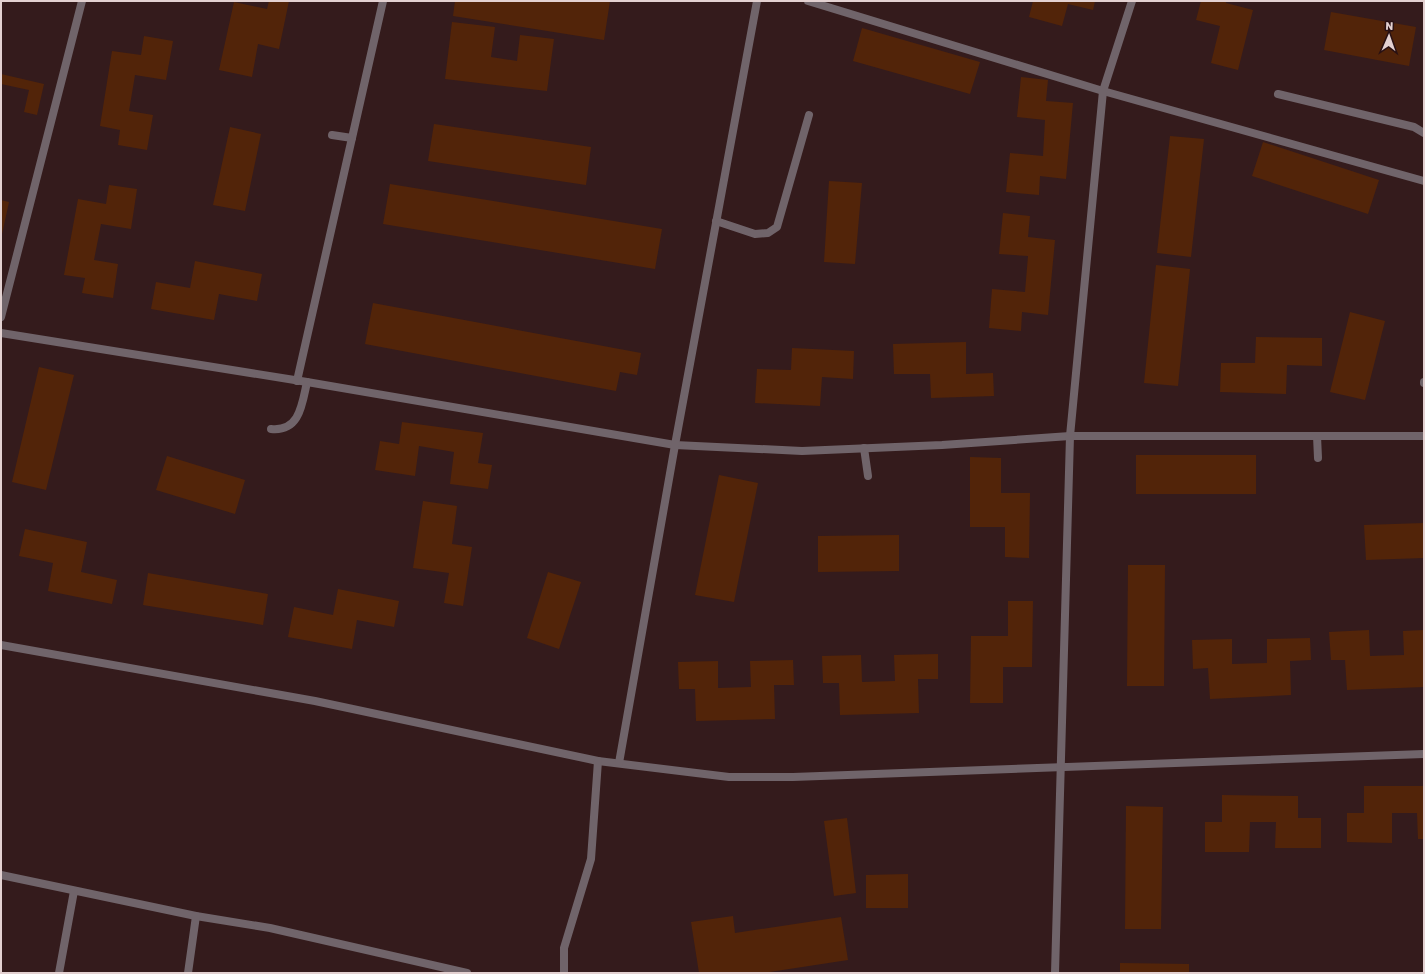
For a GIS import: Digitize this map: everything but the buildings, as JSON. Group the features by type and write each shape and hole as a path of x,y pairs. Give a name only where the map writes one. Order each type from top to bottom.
{"street":[{"path":"1,317 82,1"},
{"path":"297,381 383,1"},
{"path":"619,763 675,445 757,1"},
{"path":"808,1 1103,91 1424,181"},
{"path":"1056,973 1060,767 1070,436 1103,91 1132,1"},
{"path":"1278,94 1414,127 1424,133"},
{"path":"716,221 755,234 768,232 777,227 809,115"},
{"path":"332,134 352,138"},
{"path":"1,333 307,382 675,445 802,451 942,445 1070,436 1424,436"},
{"path":"271,429 279,430 287,427 295,421 300,410 307,382"},
{"path":"1317,436 1318,458"},
{"path":"864,448 868,476"},
{"path":"1,645 315,701 598,761 729,777 793,778 1424,754"},
{"path":"564,973 564,948 591,859 598,761"},
{"path":"1,875 74,891 93,893 196,916 270,928 467,973"},
{"path":"59,973 74,891"},
{"path":"188,973 196,916"}]}
